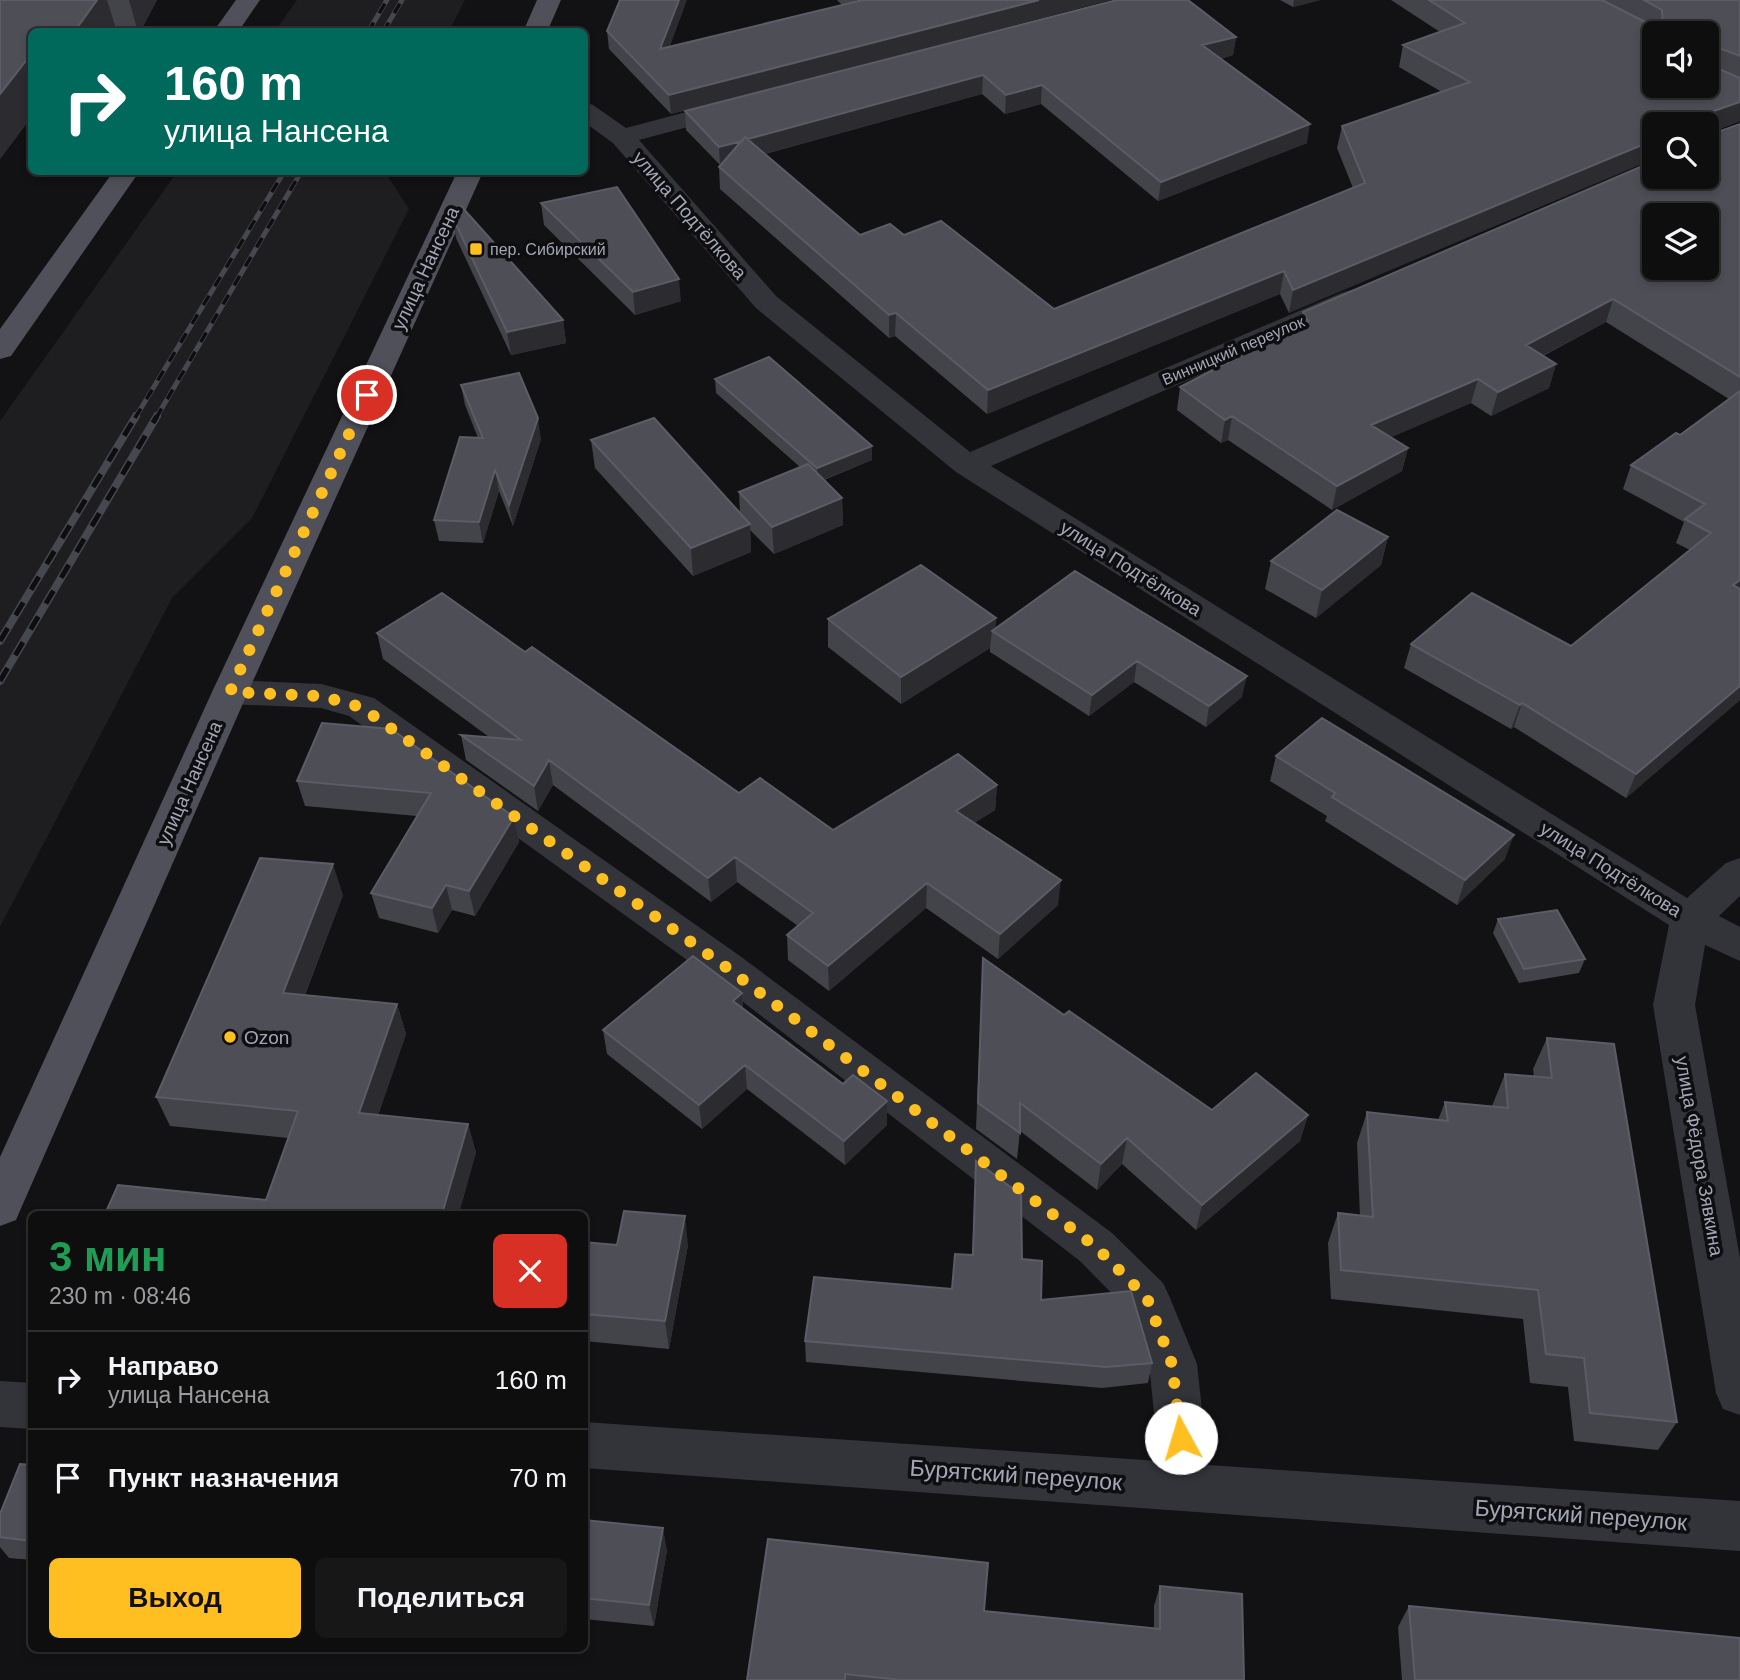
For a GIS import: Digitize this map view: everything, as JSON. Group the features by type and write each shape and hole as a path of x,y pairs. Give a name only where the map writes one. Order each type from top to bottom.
{"main road":[{"path":"228,28 248,0"},
{"path":"537,28 549,0"},
{"path":"0,350 124,175"},
{"name":"улица Нансена","path":"0,1206 230,692 469,175"}],"street":[{"path":"622,137 757,102"},
{"name":"улица Подтёлкова","path":"588,113 622,137 766,302 967,465 1690,919 1740,945"},
{"name":"Винницкий переулок","path":"967,465 1374,289"},
{"path":"230,692 321,696 361,707 726,967 1096,1247 1147,1298 1172,1364 1186,1488"},
{"path":"1690,919 1740,873"},
{"name":"улица Фёдора Зявкина","path":"1690,919 1674,1005 1740,1394"},
{"path":"0,1404 28,1406"},
{"name":"Бурятский переулок","path":"588,1445 1740,1527"}],"shaded area":[{"path":"297,0 465,0 451,28 277,28"},
{"path":"175,175 387,175 409,209 252,518 172,598 0,927 0,421"}],"building":[{"path":"0,0 97,0 77,28 28,28 28,58 0,94"},
{"path":"620,0 679,0 660,49 858,0 1039,0 669,95 607,31"},
{"path":"1117,0 1188,0 1236,37 1202,45 1310,124 1161,182 1042,85 1006,95 983,75 748,139 745,137 742,141 719,147 685,111"},
{"path":"1429,0 1602,0 1643,21 1642,98 1719,98 1719,69 1740,78 1740,102 1711,112 1642,112 1642,145 1293,290 1284,271 988,390 896,313 889,315 719,167 745,137 860,235 890,224 904,235 941,221 1054,309 1365,183 1342,126 1470,82 1403,45 1465,23"},
{"path":"1644,0 1740,0 1740,56 1719,48 1719,21 1663,21 1662,10"},
{"path":"1740,124 1740,377 1613,299 1526,345 1556,364 1498,392 1478,379 1371,425 1408,448 1337,486 1232,416 1225,420 1180,387 1308,321 1303,312 1642,166 1642,189 1719,189 1719,132"},
{"path":"617,187 679,279 633,292 541,203"},
{"path":"461,206 563,320 507,332 452,216"},
{"path":"769,357 872,446 817,468 715,379"},
{"path":"519,373 538,418 509,505 495,470 479,522 434,520 460,437 483,438 461,385"},
{"path":"1740,391 1740,580 1733,585 1740,589 1740,686 1636,774 1522,703 1520,705 1411,644 1472,593 1571,646 1711,533 1685,519 1705,504 1631,465 1676,433 1680,435"},
{"path":"654,418 750,524 691,548 591,440"},
{"path":"808,464 842,498 772,527 739,492"},
{"path":"1337,510 1388,537 1322,590 1271,561"},
{"path":"921,565 996,618 901,677 828,619"},
{"path":"1075,571 1247,676 1209,706 1137,661 1092,695 992,631"},
{"path":"442,593 525,652 532,647 739,793 760,778 833,830 958,754 997,785 956,811 1061,880 1000,934 927,883 828,966 787,935 813,913 735,857 708,878 549,760 534,786 461,735 521,740 377,633"},
{"path":"1322,718 1514,835 1465,880 1332,797 1335,793 1276,756"},
{"path":"322,723 391,729 514,817 469,891 446,885 432,908 371,893 431,793 297,781"},
{"path":"260,858 333,864 283,993 397,1004 359,1113 468,1124 443,1211 106,1211 118,1185 266,1200 298,1111 156,1097"},
{"path":"1557,910 1585,959 1524,969 1498,919"},
{"path":"693,956 742,993 733,1001 843,1084 853,1075 887,1101 844,1141 745,1065 699,1105 603,1030"},
{"path":"983,958 1064,1015 1069,1011 1212,1110 1256,1073 1308,1115 1202,1205 1127,1138 1101,1164 1020,1103 1020,1133 978,1103"},
{"path":"1547,1038 1614,1044 1677,1422 1590,1413 1584,1358 1546,1354 1538,1290 1341,1270 1338,1213 1373,1217 1367,1112 1448,1121 1445,1102 1508,1108 1505,1074 1552,1078"},
{"path":"976,1161 1021,1195 1022,1259 1042,1261 1041,1300 1131,1291 1152,1363 1106,1367 805,1341 814,1277 952,1289 955,1254 973,1255"},
{"path":"624,1211 685,1216 665,1321 588,1314 588,1242 617,1245"},
{"path":"20,1464 28,1465 28,1540 0,1537 0,1514"},
{"path":"588,1520 663,1528 649,1605 588,1598"},
{"path":"768,1539 988,1563 984,1611 1160,1629 1160,1586 1242,1594 1244,1680 901,1680 845,1674 845,1680 747,1680"},
{"path":"1409,1606 1740,1638 1740,1680 1415,1680"}],"railway":[{"path":"370,28 387,0"},
{"path":"385,28 402,0"},
{"path":"135,418 282,175"},
{"path":"156,418 299,175"},
{"path":"0,641 136,416"},
{"path":"0,681 157,416"}],"place":[{"name":"пер. Сибирский","path":"476,249"},
{"name":"Ozon","path":"230,1037"}],"route":[{"path":"367,395 230,692 321,696 361,707 726,967 1096,1247 1147,1298 1172,1364 1181,1438"}]}
